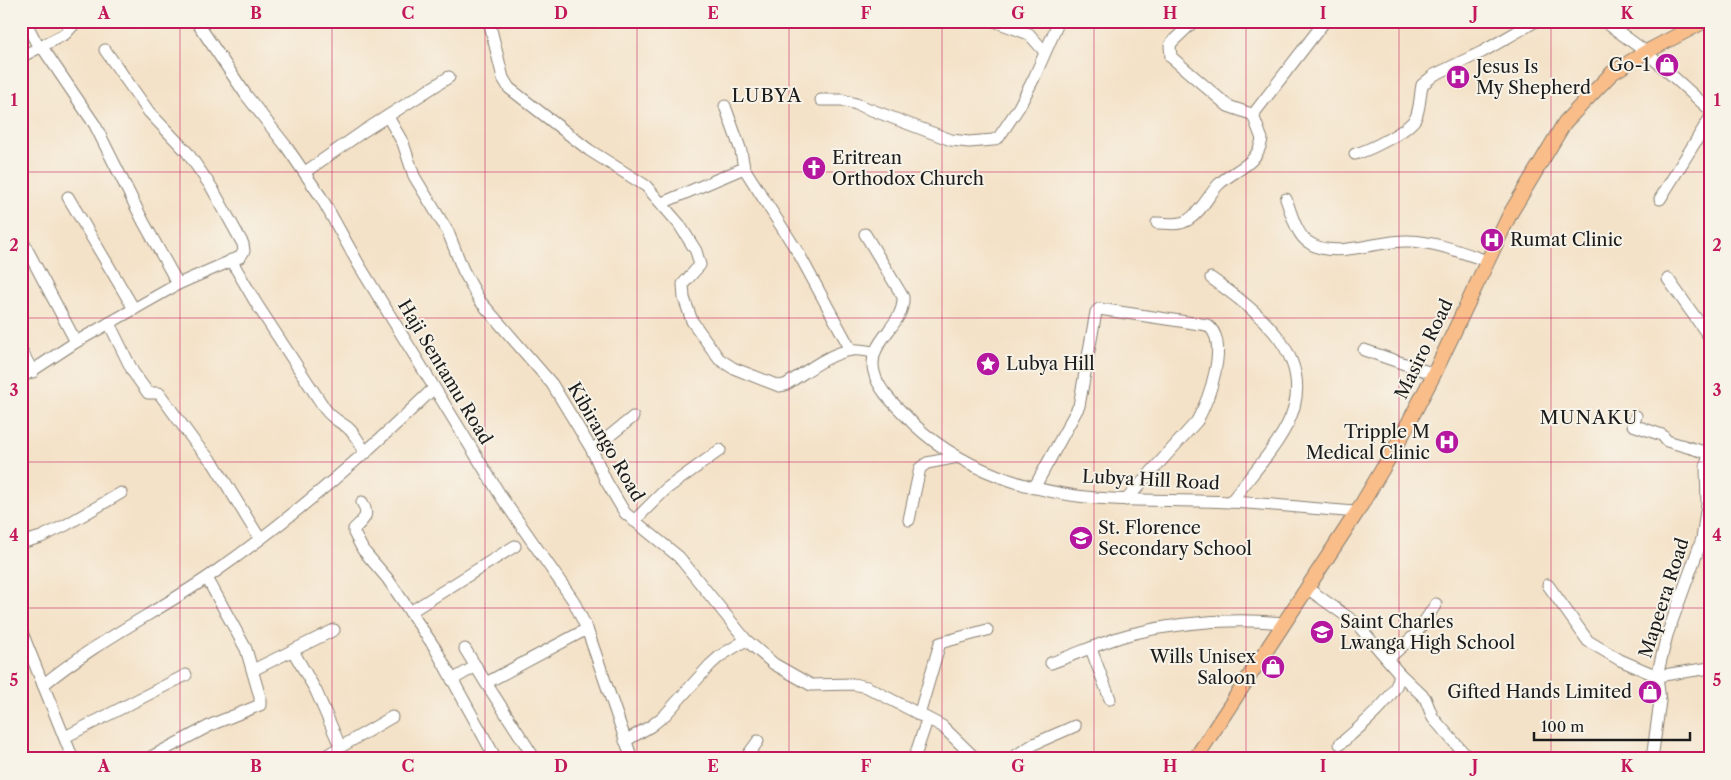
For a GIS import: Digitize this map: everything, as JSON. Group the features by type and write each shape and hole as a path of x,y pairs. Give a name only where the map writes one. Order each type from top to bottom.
{"main road":[{"name":"Masiro Road","path":"1195,759 1358,512 1399,441 1434,374 1487,261 1529,180 1566,122 1612,73 1646,52 1705,21"}],"street":[{"path":"25,21 41,48 95,125 143,222 178,284"},
{"path":"21,57 65,34 77,21"},
{"name":"Haji Sentamu Road","path":"196,21 246,95 305,172 502,498 573,600 587,629 632,759"},
{"path":"489,21 503,78 508,88 589,150 646,186 689,238 699,261 698,268 682,284 684,298 692,321 703,339 726,364 782,386 821,362 851,350 874,352 900,312 903,302 894,281 865,234"},
{"path":"994,21 1029,34 1046,52"},
{"path":"821,100 842,100 856,104 952,140 986,142 999,137 1004,130 1034,78 1058,21"},
{"path":"1194,21 1172,42 1170,46 1171,57 1228,106 1254,115"},
{"path":"1254,115 1324,21"},
{"path":"1355,154 1366,151 1402,130 1416,119 1422,85 1434,75 1482,52 1536,21"},
{"path":"1604,21 1646,52 1710,110"},
{"path":"21,378 33,372 76,342 178,284 243,254 243,244 212,188 182,145 149,112 105,50"},
{"path":"305,172 449,78"},
{"path":"725,106 741,151 744,168 799,254 851,350"},
{"path":"1157,223 1179,224 1187,221 1195,215 1220,184 1239,172 1255,156 1262,139 1254,115"},
{"name":"Kibirango Road","path":"388,117 403,143 414,176 448,232 463,270 480,301 552,384 592,450 616,498 634,521 666,544 679,557 746,640 774,664 811,685 854,684 867,687 951,732 976,759"},
{"path":"1660,198 1710,118"},
{"path":"662,203 744,168"},
{"path":"68,197 134,309"},
{"path":"1286,199 1302,235 1309,243 1320,248 1335,250 1409,241 1442,246 1487,261"},
{"path":"21,238 76,342"},
{"path":"231,260 256,303 325,409 335,421 352,433 366,453"},
{"path":"1211,278 1250,306 1269,327 1285,348 1298,382 1294,408 1281,435 1230,502"},
{"path":"1668,279 1710,338"},
{"path":"1034,488 1080,406 1096,312 1099,309 1207,325 1215,333 1217,355 1211,388 1205,406 1197,421 1126,500"},
{"path":"109,323 133,372 148,393 159,393 196,444 214,464 260,538"},
{"path":"21,350 33,372"},
{"path":"1364,350 1434,374"},
{"name":"Lubya Hill Road","path":"874,352 874,373 888,397 931,441 986,471 1034,488 1126,500 1230,502 1358,512"},
{"path":"43,685 70,663 207,578 297,512 366,453 434,388"},
{"path":"1636,416 1633,425 1662,436 1667,441 1709,451"},
{"path":"592,450 633,417"},
{"path":"634,521 666,489 720,450"},
{"name":"Mapeera Road","path":"1652,759 1660,701 1657,676 1667,635 1702,538 1707,504 1706,466 1709,451"},
{"path":"909,520 920,468 927,463 958,457"},
{"path":"21,543 49,533 121,493"},
{"path":"362,502 367,514 365,520 354,529 354,533 363,550 387,578 435,648 496,759"},
{"path":"410,612 515,546"},
{"path":"147,759 213,724 257,707 261,701 242,642 207,578"},
{"path":"1548,585 1588,641 1620,660 1657,676 1710,668"},
{"path":"1307,588 1356,623 1399,673 1425,698 1433,718 1470,759"},
{"path":"1388,659 1416,634 1436,604"},
{"path":"1051,663 1130,635 1181,625 1240,620 1284,623"},
{"path":"486,683 587,629"},
{"path":"21,630 73,759"},
{"path":"252,670 334,630"},
{"path":"914,759 940,643 987,630"},
{"path":"625,740 651,726 665,715 710,665 730,649 746,640"},
{"path":"465,649 535,759"},
{"path":"1090,649 1110,699"},
{"path":"293,651 316,691 340,746"},
{"path":"452,680 476,666"},
{"path":"1340,744 1373,715 1398,682 1399,673"},
{"path":"65,737 186,675"},
{"path":"320,759 392,717"},
{"path":"1010,759 1036,743 1075,726"},
{"path":"745,759 758,741"}],"place":[{"name":"Go-1","path":"1667,65"},
{"name":"Jesus Is My Shepherd","path":"1458,77"},
{"name":"Eritrean Orthodox Church","path":"814,168"},
{"name":"Rumat Clinic","path":"1492,240"},
{"name":"Lubya Hill","path":"988,364"},
{"name":"Tripple M Medical Clinic","path":"1447,442"},
{"name":"St. Florence Secondary School","path":"1081,538"},
{"name":"Saint Charles Lwanga High School","path":"1322,632"},
{"name":"Wills Unisex Saloon","path":"1273,667"},
{"name":"Gifted Hands Limited","path":"1650,692"}],"district":[{"name":"LUBYA","path":"767,95"},
{"name":"MUNAKU","path":"1589,417"}]}
